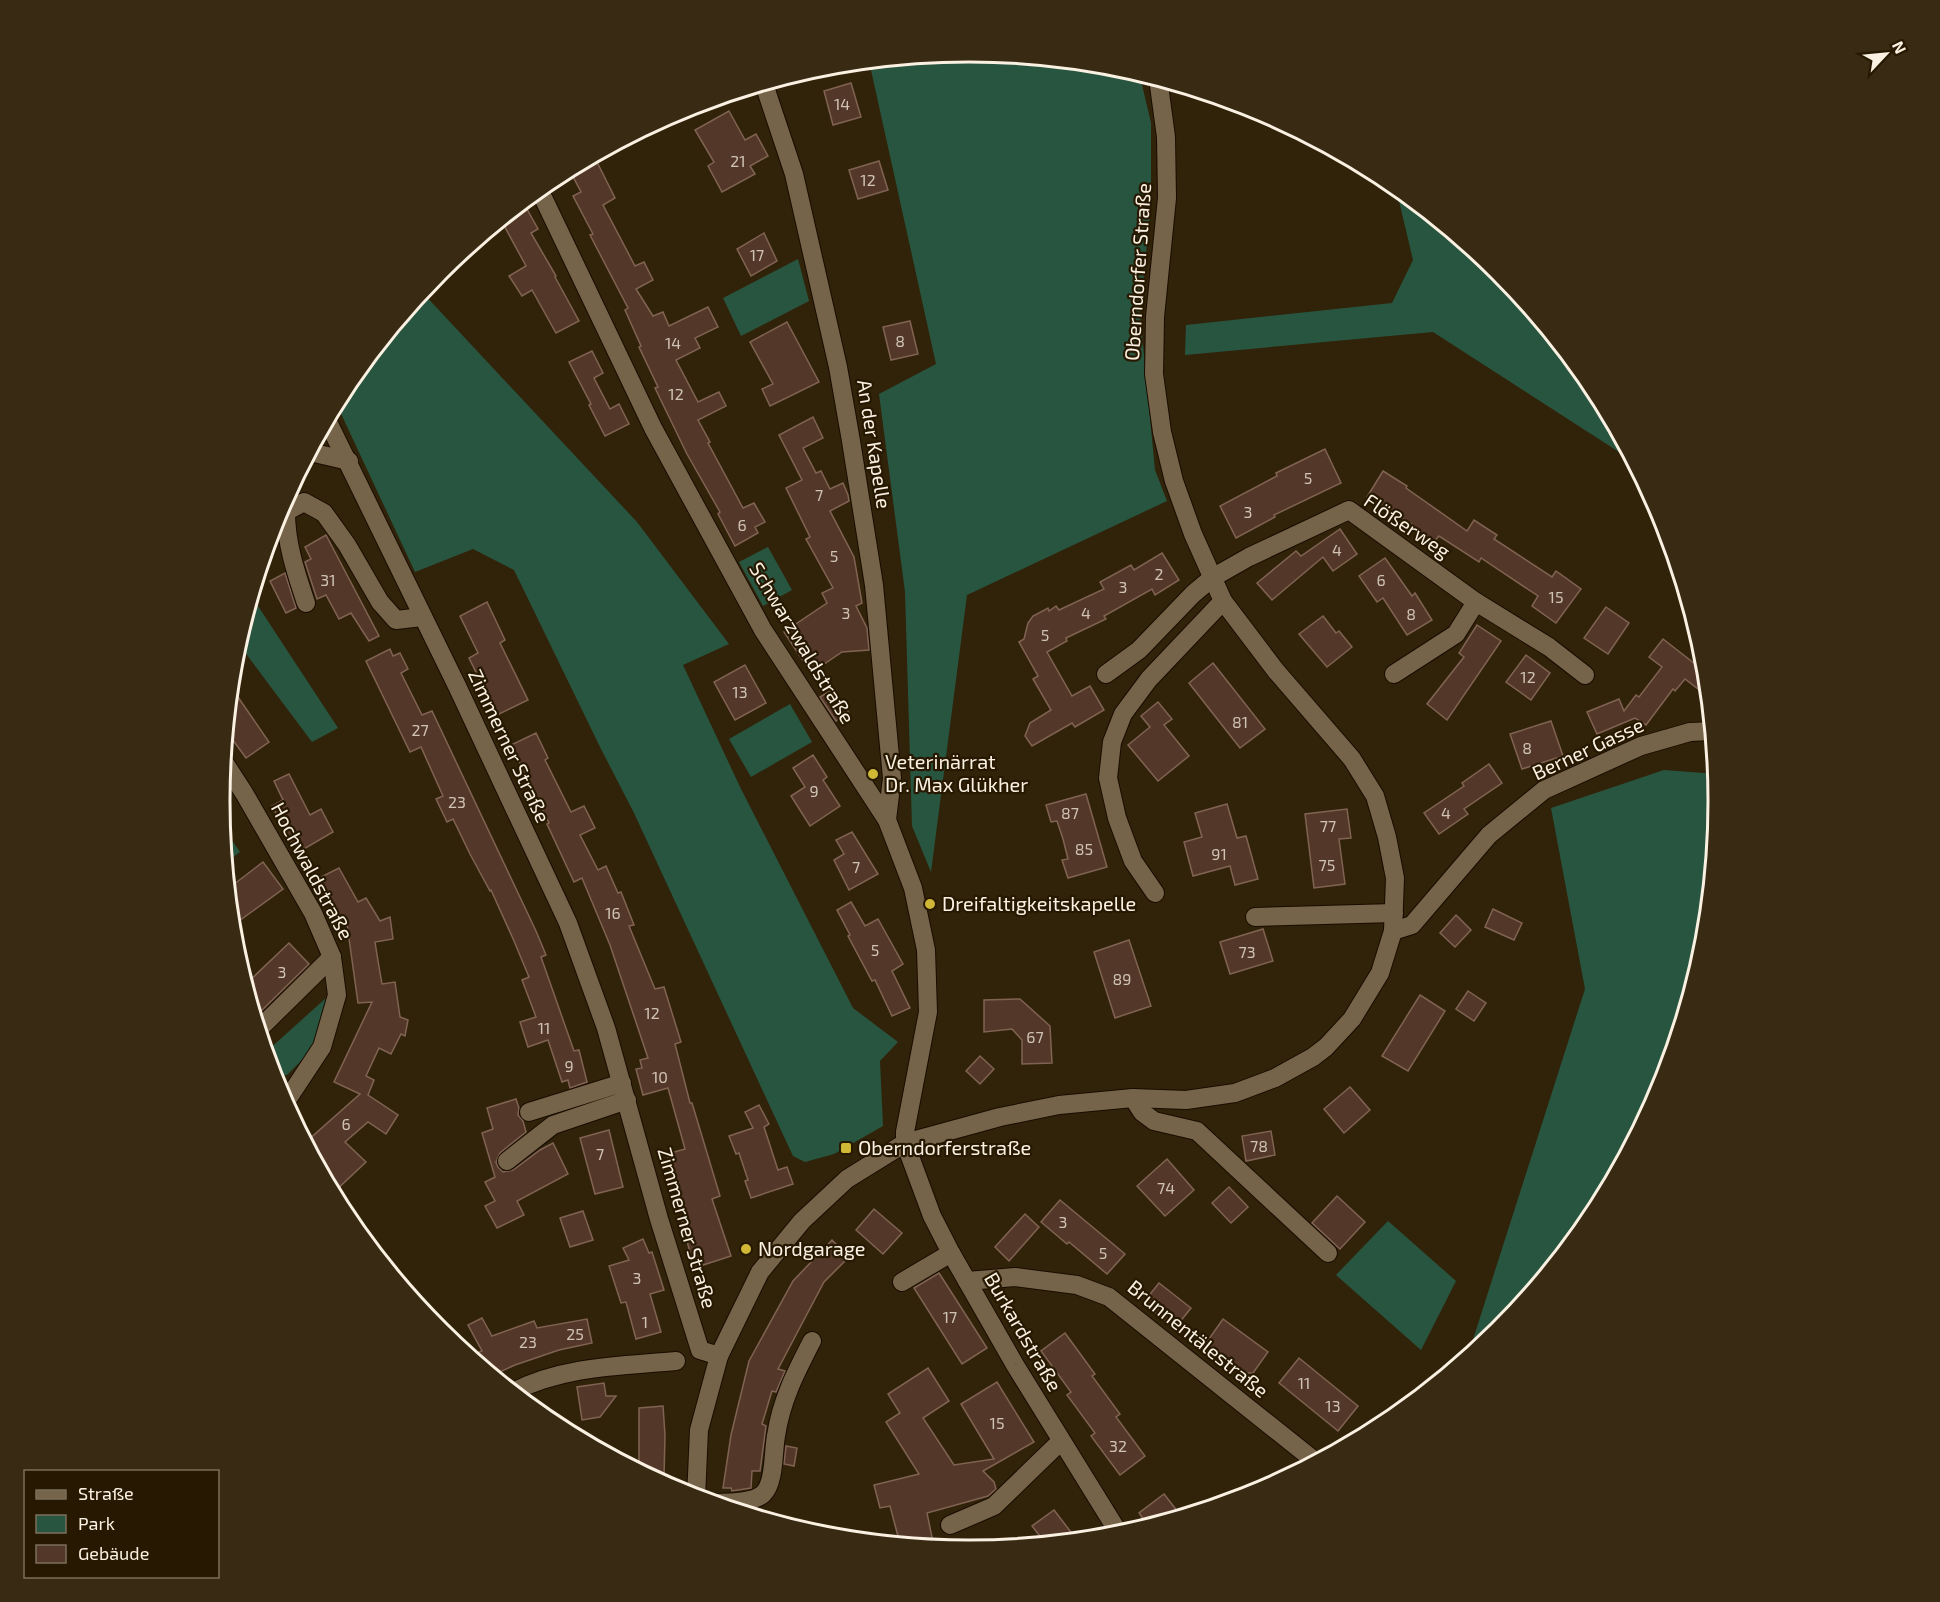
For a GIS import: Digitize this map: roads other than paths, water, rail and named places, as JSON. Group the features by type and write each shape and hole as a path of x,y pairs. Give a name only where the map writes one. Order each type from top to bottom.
{"street":[{"name":"Oberndorfer Straße","path":"696,1488 699,1430 719,1356 760,1272 802,1221 847,1179 905,1143 1000,1117 1059,1105 1133,1098 1186,1100 1235,1093 1275,1078 1326,1047 1352,1019 1380,973 1394,922 1395,878 1387,837 1375,796 1352,759 1276,671 1223,601 1193,534 1174,481 1162,432 1154,374 1155,317 1167,198 1166,137 1159,87"},
{"name":"An der Kapelle","path":"766,91 794,174 838,367 851,441 874,585 892,778 887,820"},
{"name":"Schwarzwaldstraße","path":"543,197 653,428 758,619 887,820 913,888 926,950 928,1012 905,1132 905,1143"},
{"name":"Zimmerner Straße","path":"332,428 457,686 568,923 603,1016 659,1219 700,1350 719,1356"},
{"path":"318,454 349,461"},
{"path":"291,509 304,502 324,513 347,545 380,602 396,620 422,617"},
{"name":"Flößerweg","path":"1212,578 1249,557 1349,510 1476,602 1549,647 1586,675"},
{"path":"286,521 294,564 306,603"},
{"path":"1106,674 1139,650 1193,594 1212,578"},
{"path":"1155,893 1133,861 1117,818 1108,778 1112,742 1123,714 1149,679 1223,601"},
{"path":"1394,674 1456,634 1476,602"},
{"name":"Berner Gasse","path":"1394,922 1412,925 1489,835 1545,790 1641,746 1690,732 1706,731"},
{"name":"Hochwaldstraße","path":"231,773 314,913 332,957 338,995 322,1047 291,1093"},
{"path":"1255,917 1394,922"},
{"path":"265,1023 332,957"},
{"path":"529,1112 625,1091"},
{"path":"507,1161 553,1125 625,1091"},
{"path":"1133,1098 1142,1112 1154,1121 1197,1131 1328,1253"},
{"name":"Burkardstraße","path":"905,1143 932,1216 951,1253 1015,1365 1114,1526"},
{"path":"902,1282 951,1253"},
{"name":"Brunnentälestraße","path":"967,1281 1016,1277 1077,1285 1109,1296 1310,1457"},
{"path":"736,1502 763,1494 771,1482 780,1411 793,1377 812,1341"},
{"path":"521,1389 556,1375 614,1366 676,1361"},
{"path":"950,1525 994,1506 1061,1441"}],"place":[{"name":"Veterinärrat Dr. Max Glükher","path":"873,774"},
{"name":"Dreifaltigkeitskapelle","path":"930,904"},
{"name":"Oberndorferstraße","path":"846,1148"},
{"name":"Nordgarage","path":"746,1249"}]}
